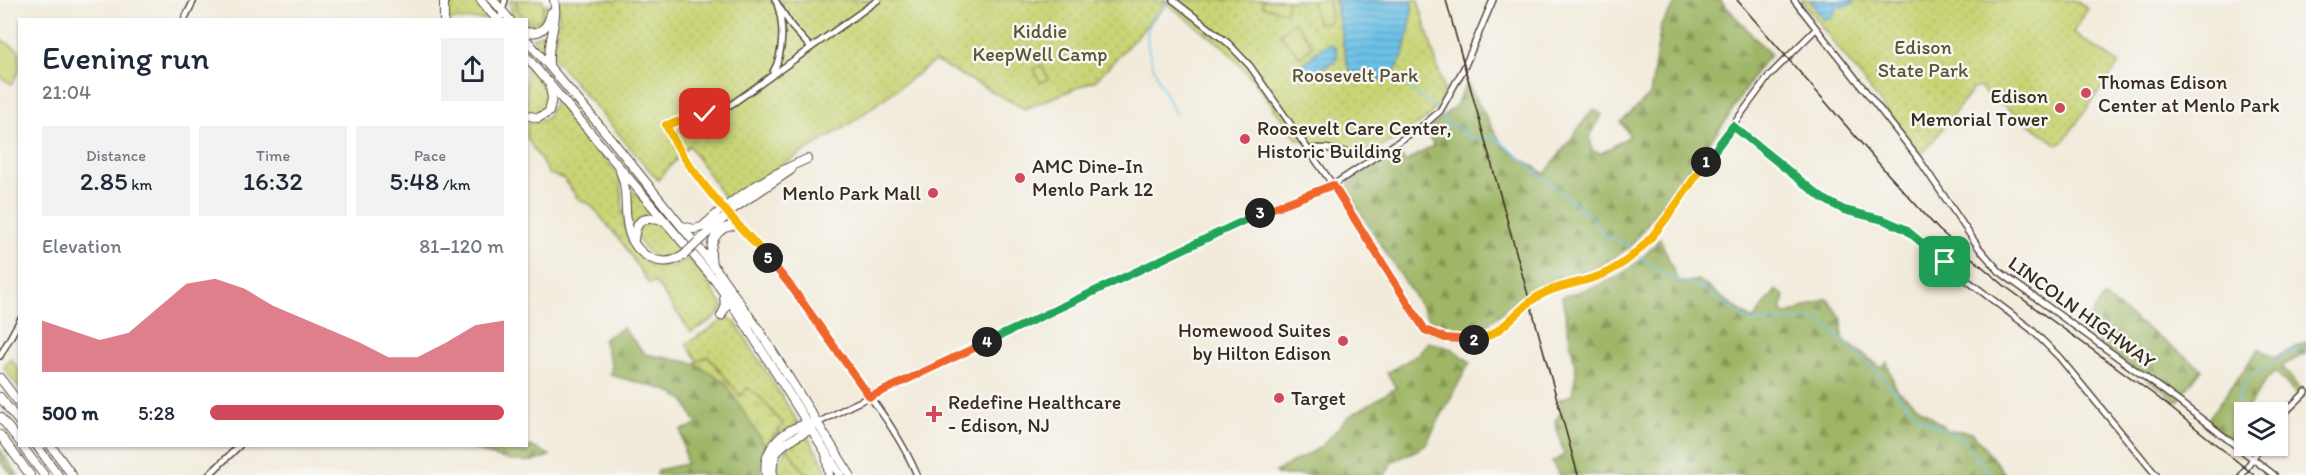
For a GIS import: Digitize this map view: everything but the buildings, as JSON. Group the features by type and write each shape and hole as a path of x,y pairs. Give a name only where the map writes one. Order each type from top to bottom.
{"highway":[{"path":"444,0 444,18"},
{"path":"481,0 496,18"},
{"path":"493,0 508,18"},
{"path":"528,32 537,33 544,28 550,17 552,0"},
{"path":"549,65 548,45 555,17 552,0"},
{"path":"528,41 713,266 759,330 840,475"},
{"path":"528,58 612,156 724,294 812,425 850,475"},
{"path":"528,116 538,118 549,112 552,98 548,81"},
{"path":"612,156 622,175 629,231 634,240 643,254 655,261 672,262 684,255 733,209 807,159 778,171 722,208 698,228 680,225"},
{"path":"634,240 635,230 640,221 650,218 666,221"},
{"path":"713,266 710,248 714,237 724,228 738,225"},
{"path":"724,294 725,308 721,316 729,315 742,319"},
{"path":"0,378 18,401"},
{"path":"0,397 18,420"},
{"path":"0,417 18,440"},
{"path":"766,475 766,458 774,443 783,435 812,425"},
{"path":"773,475 773,461 780,447 812,425"},
{"path":"0,435 30,475"},
{"path":"23,447 44,475"},
{"path":"38,447 58,475"},
{"path":"52,447 72,475"},
{"path":"825,450 828,475"}],"street":[{"path":"185,18 195,0"},
{"path":"499,18 505,0"},
{"path":"878,0 724,107 666,125 686,162 722,208 787,281 905,448 917,475"},
{"path":"812,425 1257,214 1333,185 1438,113 1464,68 1493,0"},
{"name":"LINCOLN HIGHWAY","path":"1794,0 1920,160 1978,248 2000,272 2274,475"},
{"path":"1175,1 1240,54 1333,185 1421,325 1429,333 1451,340 1478,340 1490,335 1535,298 1548,291 1597,277 1629,259 1641,248 1775,68 1816,29"},
{"path":"776,2 792,27 811,48"},
{"path":"770,76 776,67 781,36 781,20 776,2"},
{"path":"1733,126 1836,207 1884,220 1909,231 1966,280 2031,329 2059,357 2156,475"},
{"path":"1309,150 1322,148 1366,156 1378,155"},
{"path":"0,356 18,324"},
{"path":"2288,409 2306,392"},
{"path":"208,475 238,447"},
{"path":"2242,475 2253,458"}],"green space":[{"path":"446,0 473,0 488,18 446,18"},
{"path":"510,0 516,0 517,9 525,18 516,18 511,12"},
{"path":"516,0 543,0 541,19 535,22 528,21 528,18 524,18 517,9"},
{"name":"Kiddie KeepWell Camp","path":"558,0 1157,0 1165,6 1096,80 1025,109 935,61 847,126 725,199 689,145 658,180 552,56 559,20"},
{"name":"Roosevelt Park","path":"1162,0 1418,0 1444,89 1439,103 1427,119 1374,152 1325,145 1316,146 1322,145 1297,139 1254,81 1225,48"},
{"path":"1263,0 1288,0 1287,10 1285,12 1262,6"},
{"path":"1312,0 1328,0 1331,18 1328,23 1317,23"},
{"path":"1678,0 1720,0 1771,55 1759,67 1726,120 1630,247 1599,267 1540,285 1523,294 1485,327 1476,331 1445,329 1430,321 1344,187 1396,150 1406,162 1434,145 1425,132 1456,105 1467,83 1503,146 1545,174 1593,109 1602,115 1590,136 1592,151 1602,153 1630,136 1621,122 1650,95 1661,25"},
{"name":"Edison State Park","path":"1801,0 2074,0 2088,9 2073,32 2119,64 2062,143 2057,144 1978,87 1973,89 1926,150 1921,152 1917,150"},
{"path":"548,4 546,18 541,27 538,30 528,29 528,20 540,19 544,7"},
{"path":"1294,22 1313,45 1300,57 1280,34"},
{"path":"551,26 544,52 532,38 542,34"},
{"path":"0,39 18,49 18,72 12,84 0,77"},
{"path":"1042,65 1048,79 1040,83 1034,69"},
{"path":"528,66 545,89 548,100 548,107 536,117 528,113"},
{"path":"555,100 620,177 625,229 629,242 639,255 647,263 661,267 674,265 688,258 723,306 718,315 691,332 655,282 649,284 623,244 591,205 578,199 564,179 549,174 528,140 528,121 536,123 547,118"},
{"path":"628,185 655,216 640,218 631,230"},
{"path":"646,221 663,227 684,251 663,259 651,255 637,237 639,228"},
{"path":"1660,238 1679,284 1698,280 1753,320 1776,290 1785,296 1781,310 1786,315 1827,298 1842,319 1842,339 1882,368 1887,362 1896,389 1948,430 1972,432 2006,475 1559,475 1552,462 1564,455 1555,421 1562,411 1559,399 1572,395 1576,371 1562,297 1617,277 1639,261"},
{"path":"2104,297 2202,369 2178,401 2080,330"},
{"path":"728,317 736,323 799,424 776,435 766,447 783,424 759,396 740,396 709,357 698,361 686,344"},
{"path":"623,328 645,354 694,363 725,382 766,447 761,467 762,475 702,475 702,473 657,475 658,470 686,464 681,430 697,425 684,400 666,390 610,375 612,366 603,339"},
{"path":"1428,342 1452,349 1470,362 1425,446 1392,462 1385,475 1277,475 1275,472 1321,447 1348,417 1396,388 1387,373 1417,355"},
{"path":"2306,342 2306,353 2282,366 2302,392 2297,395 2275,371 2252,402 2234,402 2234,429 2228,438 2206,422 2259,348 2274,358"},
{"path":"708,356 740,396 748,388 759,396 783,424 766,447 725,382 694,363"},
{"path":"10,358 18,369 18,388 4,368"},
{"path":"807,436 824,464 826,475 806,475 787,448"},
{"path":"530,446 550,455 530,461 497,457 469,447 502,447 528,453"},
{"path":"787,448 806,475 780,475 777,467"},
{"path":"0,449 18,475 12,475 0,461"}],"water":[{"path":"1335,0 1413,0 1403,54 1398,67 1390,76 1379,81 1366,81 1351,73"},
{"path":"1810,0 1853,0 1853,4 1837,8 1832,17 1823,19"},
{"path":"1326,44 1333,45 1336,49 1336,60 1314,74 1308,73 1302,65"}],"waterway":[{"path":"1169,0 1168,4 1151,20 1147,42 1154,69 1176,115"},
{"path":"1391,76 1431,104 1448,126 1460,128 1470,139 1492,137 1501,142 1594,219 1604,237 1620,241 1634,252"},
{"path":"1638,255 1665,275 1702,288 1750,322 1819,319 1870,365 1919,417 1964,439 1992,475"},
{"path":"2232,428 2241,391 2249,378 2273,361 2306,345"}],"railway":[{"path":"1446,0 1578,475"},
{"path":"1737,0 1939,230 2006,287 2156,396 2254,475"}],"place":[{"name":"Thomas Edison Center at Menlo Park","path":"2086,93"},
{"name":"Edison Memorial Tower","path":"2060,108"},
{"name":"Roosevelt Care Center, Historic Building","path":"1245,139"},
{"name":"AMC Dine-In Menlo Park 12","path":"1020,178"},
{"name":"Menlo Park Mall","path":"933,193"},
{"name":"Homewood Suites by Hilton Edison","path":"1343,341"},
{"name":"Target","path":"1279,398"},
{"name":"Redefine Healthcare - Edison, NJ","path":"934,414"}],"route":[{"path":"705,114 666,125 676,147 722,208 777,268 870,397 1250,218 1333,185 1425,330 1451,340 1478,340 1496,331 1535,298 1548,291 1597,277 1629,259 1648,241 1733,126 1836,207 1884,220 1909,231 1945,262"}]}
